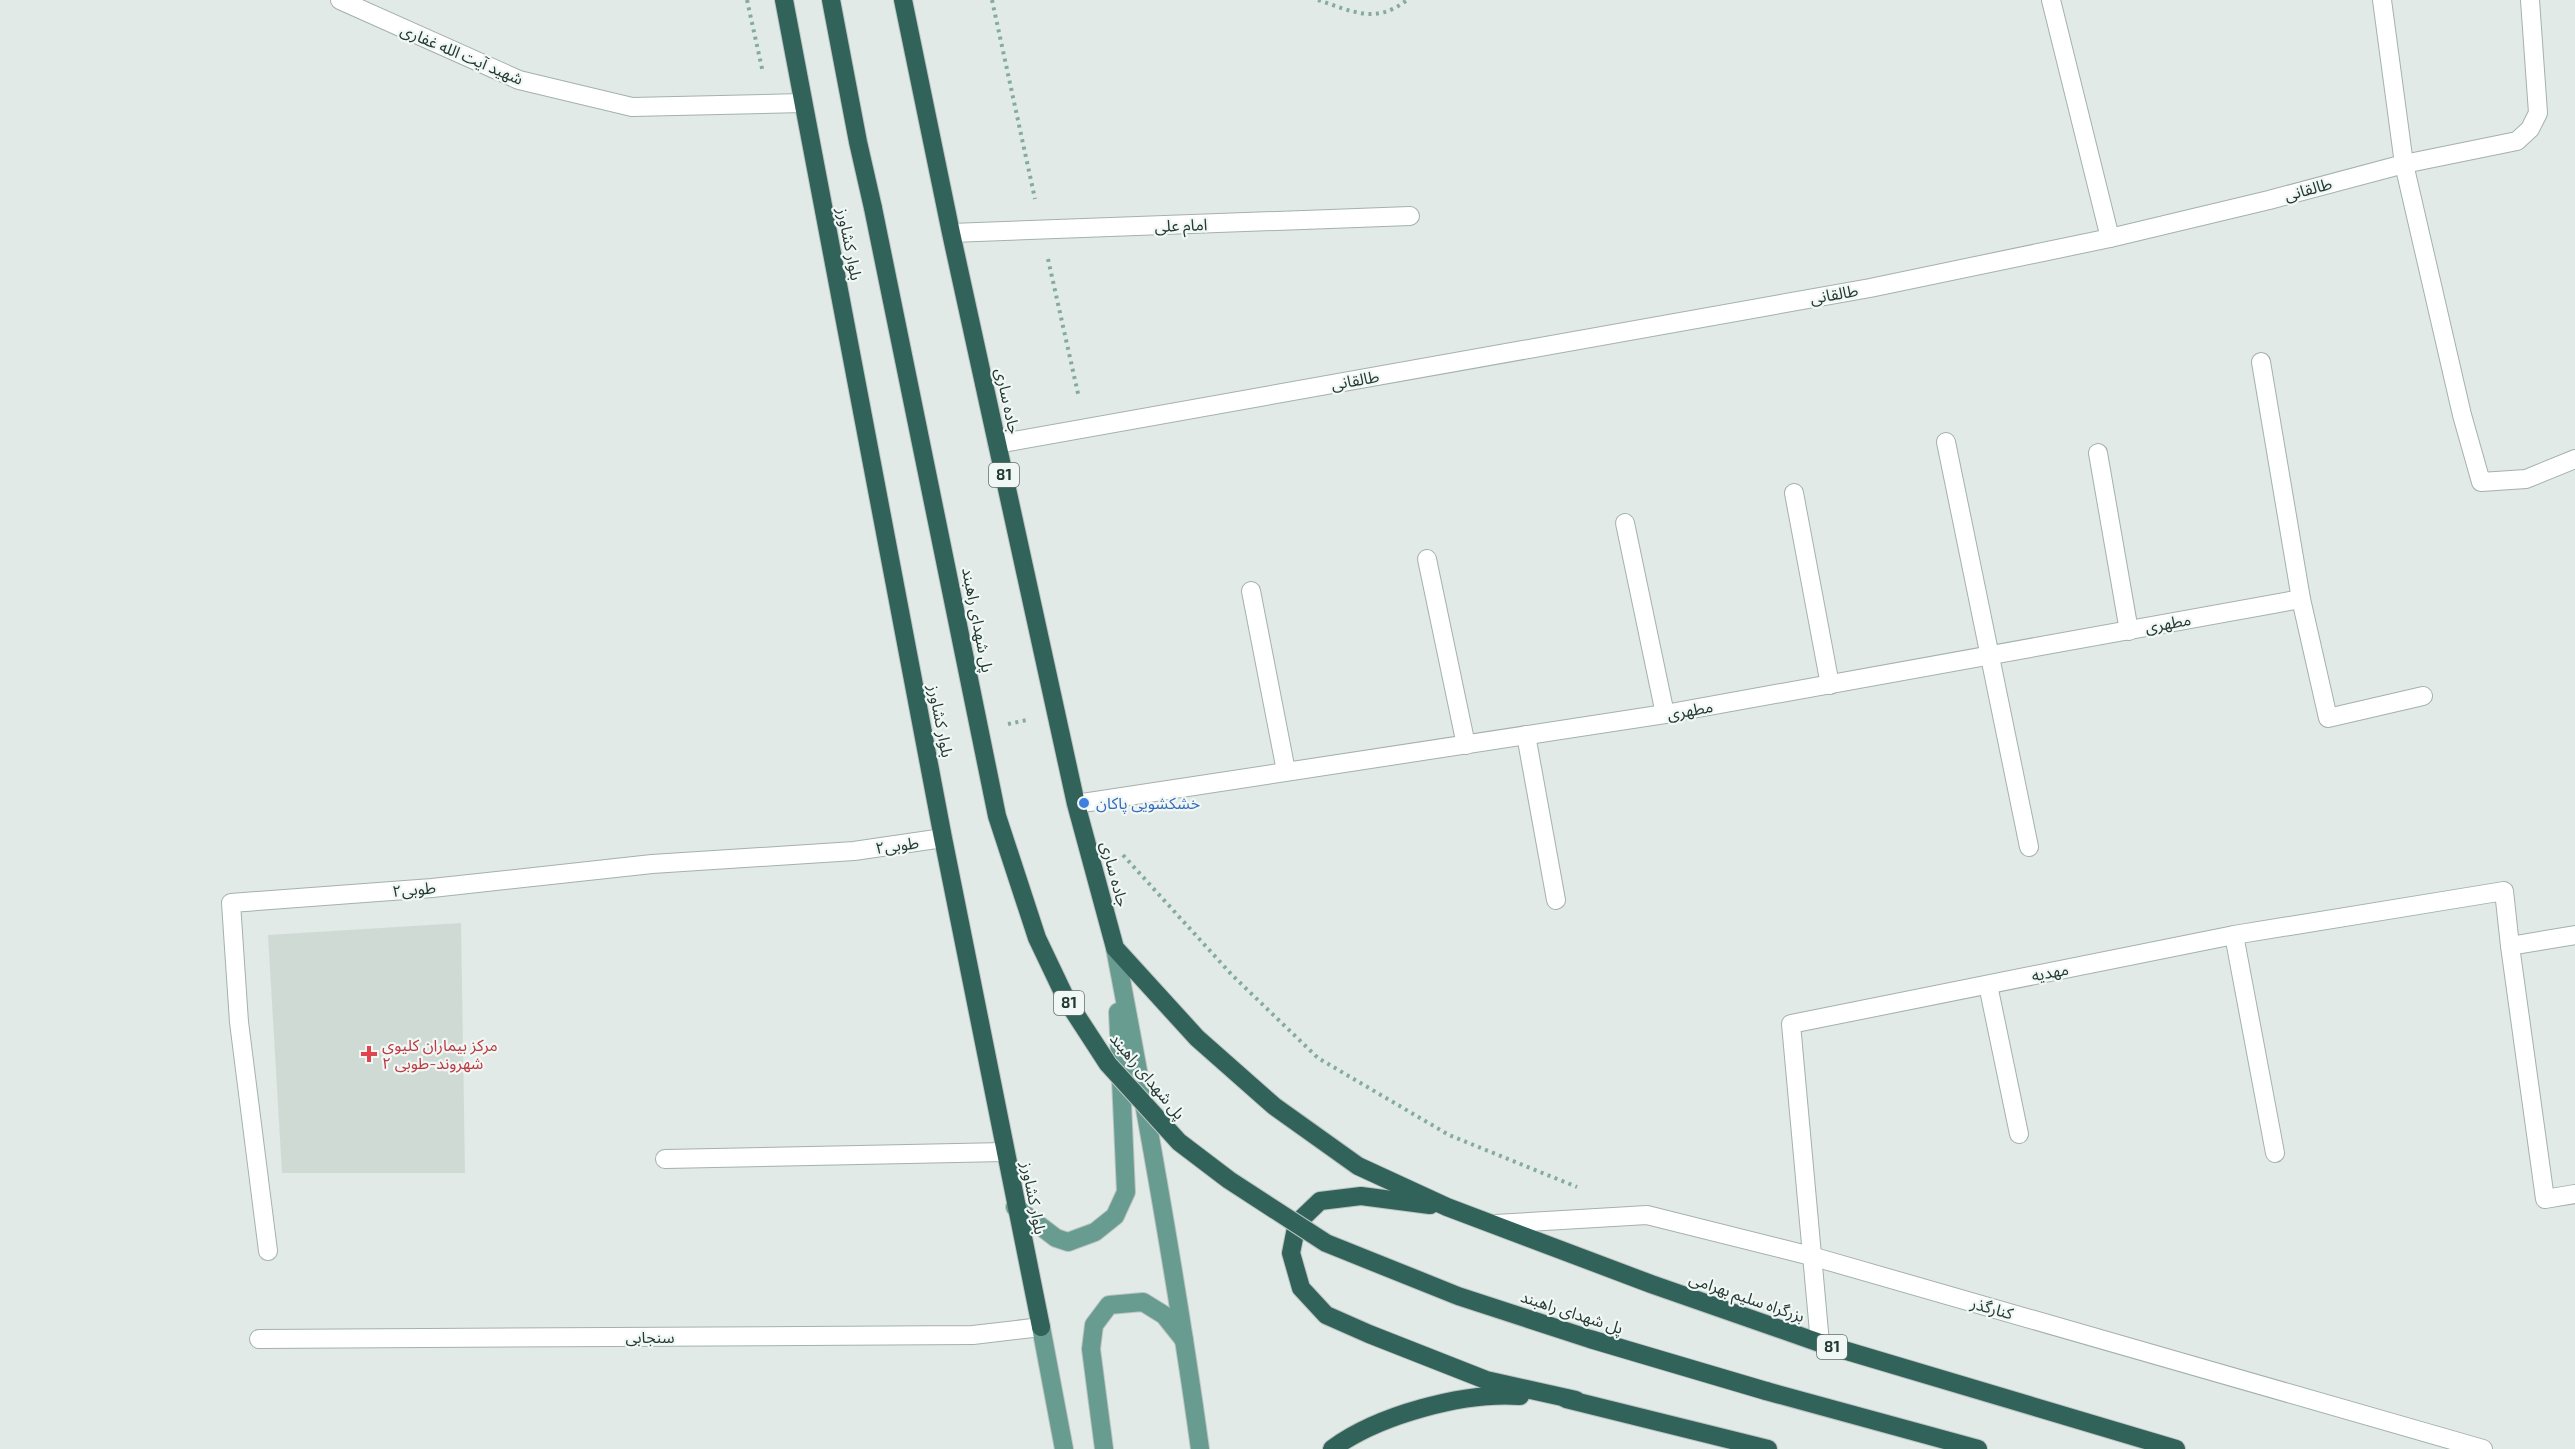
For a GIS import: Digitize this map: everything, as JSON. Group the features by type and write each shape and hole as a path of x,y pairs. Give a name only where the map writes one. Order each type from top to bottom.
{"highway":[{"name":"بلوار کشاورز","path":"784,0 1015,1207 1041,1327"},
{"name":"پل شهدای راهبند","path":"831,0 858,142 998,816 1037,938 1067,1001 1108,1064 1179,1142 1229,1180 1326,1243 1458,1296 1590,1339 1766,1391 1978,1449"},
{"name":"جاده ساری","path":"903,0 951,234 1076,804 1115,948"},
{"name":"81","path":"1115,948 1197,1038 1274,1106 1358,1166 1447,1207"},
{"path":"1447,1207 1360,1196 1320,1201 1297,1223 1291,1253 1301,1288 1326,1315 1486,1380 1576,1400 1768,1449"},
{"name":"بزرگراه سلیم بهرامی","path":"1447,1207 1652,1284 1820,1343 2176,1449"},
{"path":"1332,1449 1370,1427 1407,1411 1499,1394 1576,1400"}],"main road":[{"path":"1015,1207 1056,1238 1068,1242 1095,1232 1115,1216 1126,1192 1115,948"},
{"path":"1115,948 1154,1154 1185,1341 1200,1449"},
{"path":"1104,1449 1091,1349 1094,1325 1108,1305 1143,1302 1164,1315 1185,1341"},
{"name":"بلوار کشاورز","path":"1041,1327 1064,1449"}],"street":[{"name":"شهید آیت الله غفاری","path":"339,0 519,80 632,107 803,103"},
{"path":"2051,0 2110,238"},
{"path":"2382,0 2404,164 2462,415 2481,482 2526,479 2575,459"},
{"name":"طالقانی","path":"998,444 1870,288 2110,238 2404,164 2517,141 2530,129 2538,113 2529,0"},
{"name":"امام علی","path":"951,234 1410,216"},
{"path":"2261,362 2301,599 2328,718 2423,696"},
{"path":"1946,442 2029,847"},
{"path":"2098,453 2129,631"},
{"path":"1794,493 1830,685"},
{"path":"1625,523 1665,714"},
{"path":"1427,559 1466,745"},
{"path":"1251,591 1286,771"},
{"name":"مطهری","path":"1076,804 1665,714 2301,599"},
{"path":"1526,735 1556,900"},
{"name":"طوبی۲","path":"268,1251 239,1022 231,903 432,888 652,864 854,851 944,838"},
{"name":"مهدیه","path":"1820,1343 1791,1024 2234,935 2504,891 2510,946"},
{"path":"2234,935 2276,1153"},
{"path":"2575,935 2510,946 2545,1199 2575,1194"},
{"path":"1988,985 2019,1134"},
{"path":"665,1159 1005,1152"},
{"name":"کنارگذر","path":"1495,1224 1647,1215 1811,1256 2483,1449"},
{"name":"سنجابی","path":"258,1339 973,1335 1041,1327"}],"path":[{"path":"747,0 769,104"},
{"path":"1318,0 1367,16 1398,8 1407,0"},
{"path":"1116,847 1232,975 1318,1058 1449,1135 1581,1188"}],"shaded area":[{"name":"مرکز بیماران کلیوی شهروند-طوبی ۲","path":"461,923 465,1173 282,1173 268,935"}],"place":[{"name":"خشکشویی پاکان","path":"1084,803"},
{"name":"مرکز بیماران کلیوی شهروند-طوبی ۲","path":"369,1054"}]}
